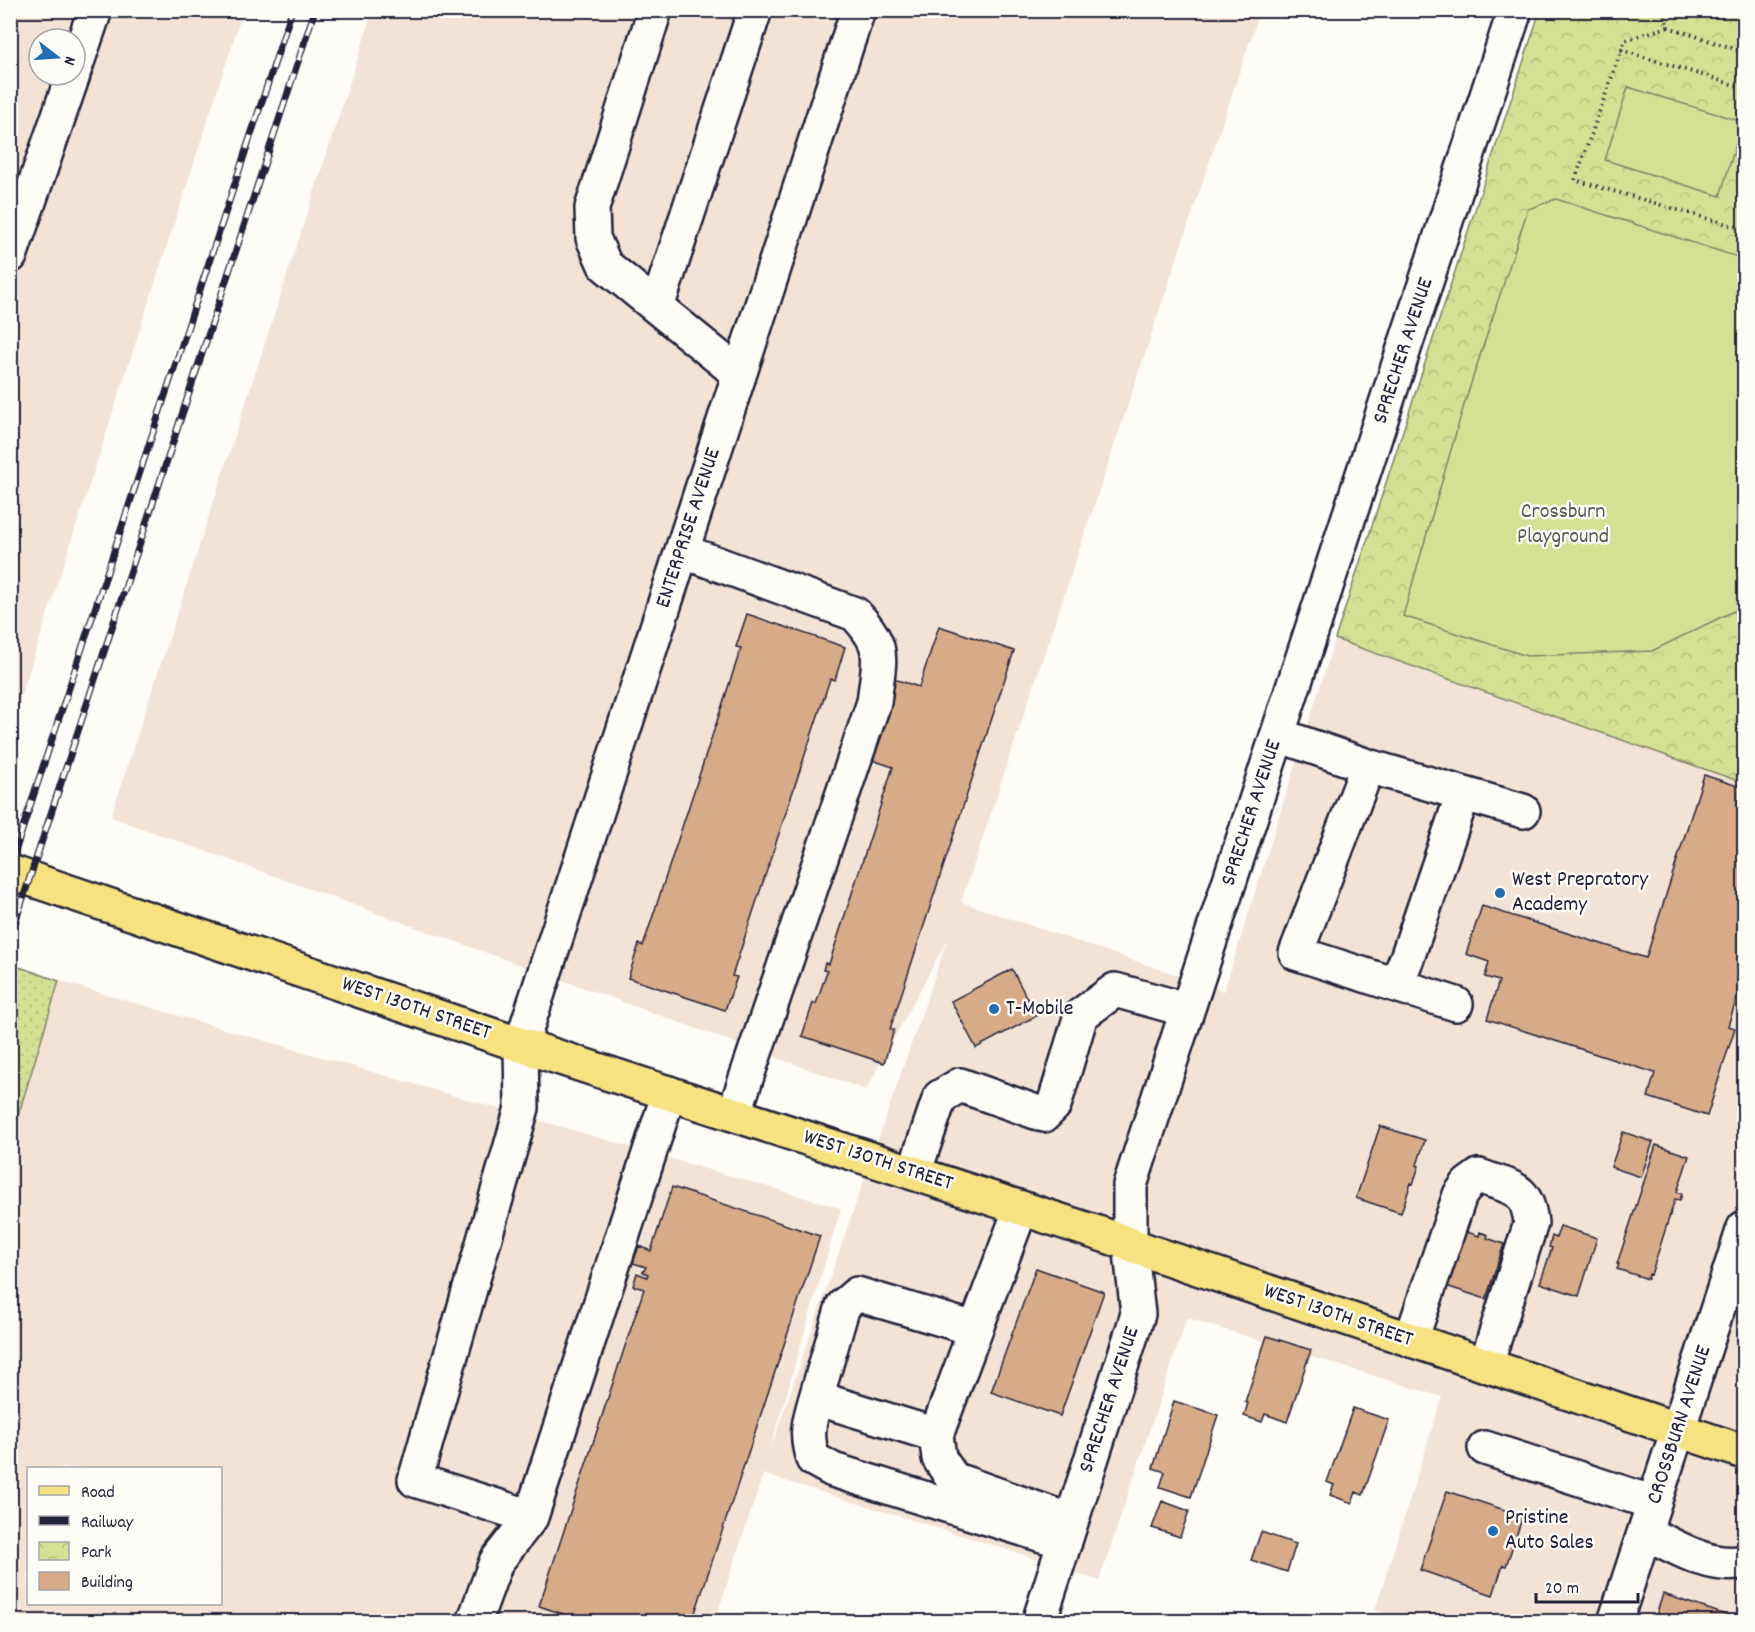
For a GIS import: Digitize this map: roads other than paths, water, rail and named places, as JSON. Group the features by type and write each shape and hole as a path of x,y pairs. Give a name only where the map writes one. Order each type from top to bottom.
{"main road":[{"name":"WEST 130TH STREET","path":"10,872 521,1045 1130,1244 1744,1452"}],"street":[{"path":"87,33 95,10"},
{"path":"655,10 592,208 593,238 605,265 739,374"},
{"path":"657,307 755,10"},
{"name":"ENTERPRISE AVENUE","path":"531,1517 415,1480 522,1108 521,1045 858,10"},
{"name":"SPRECHER AVENUE","path":"1039,1622 1138,1314 1130,1244 1130,1185 1515,10"},
{"path":"10,256 69,87"},
{"path":"682,551 855,614 870,630 880,651 874,702 734,1114"},
{"path":"1278,735 1368,766 1523,812"},
{"path":"1368,766 1296,953 1456,1004"},
{"path":"1396,985 1463,794"},
{"path":"915,1173 940,1097 960,1085 1044,1115 1054,1105 1081,1015 1115,990 1187,1010"},
{"path":"474,1622 496,1562 531,1517 669,1094"},
{"path":"1412,1340 1460,1195 1468,1184 1479,1176 1521,1192 1529,1207 1531,1223 1485,1365"},
{"path":"1021,1208 936,1435 939,1458 953,1479 1068,1531"},
{"name":"CROSSBURN AVENUE","path":"1615,1622 1744,1228"},
{"path":"975,1329 857,1294 843,1306 808,1425 807,1442 813,1459 833,1470 1068,1531"},
{"path":"816,1398 936,1435"},
{"path":"1485,1448 1649,1518 1704,1559 1732,1565 1744,1562"}],"railway":[{"path":"10,867 292,10"},
{"path":"10,938 315,10"}],"place":[{"name":"West Prepratory Academy","path":"1500,893"},
{"name":"T-Mobile","path":"994,1009"},
{"name":"Pristine Auto Sales","path":"1493,1531"}],"park label":[{"name":"Crossburn Playground","path":"1563,524"}]}
